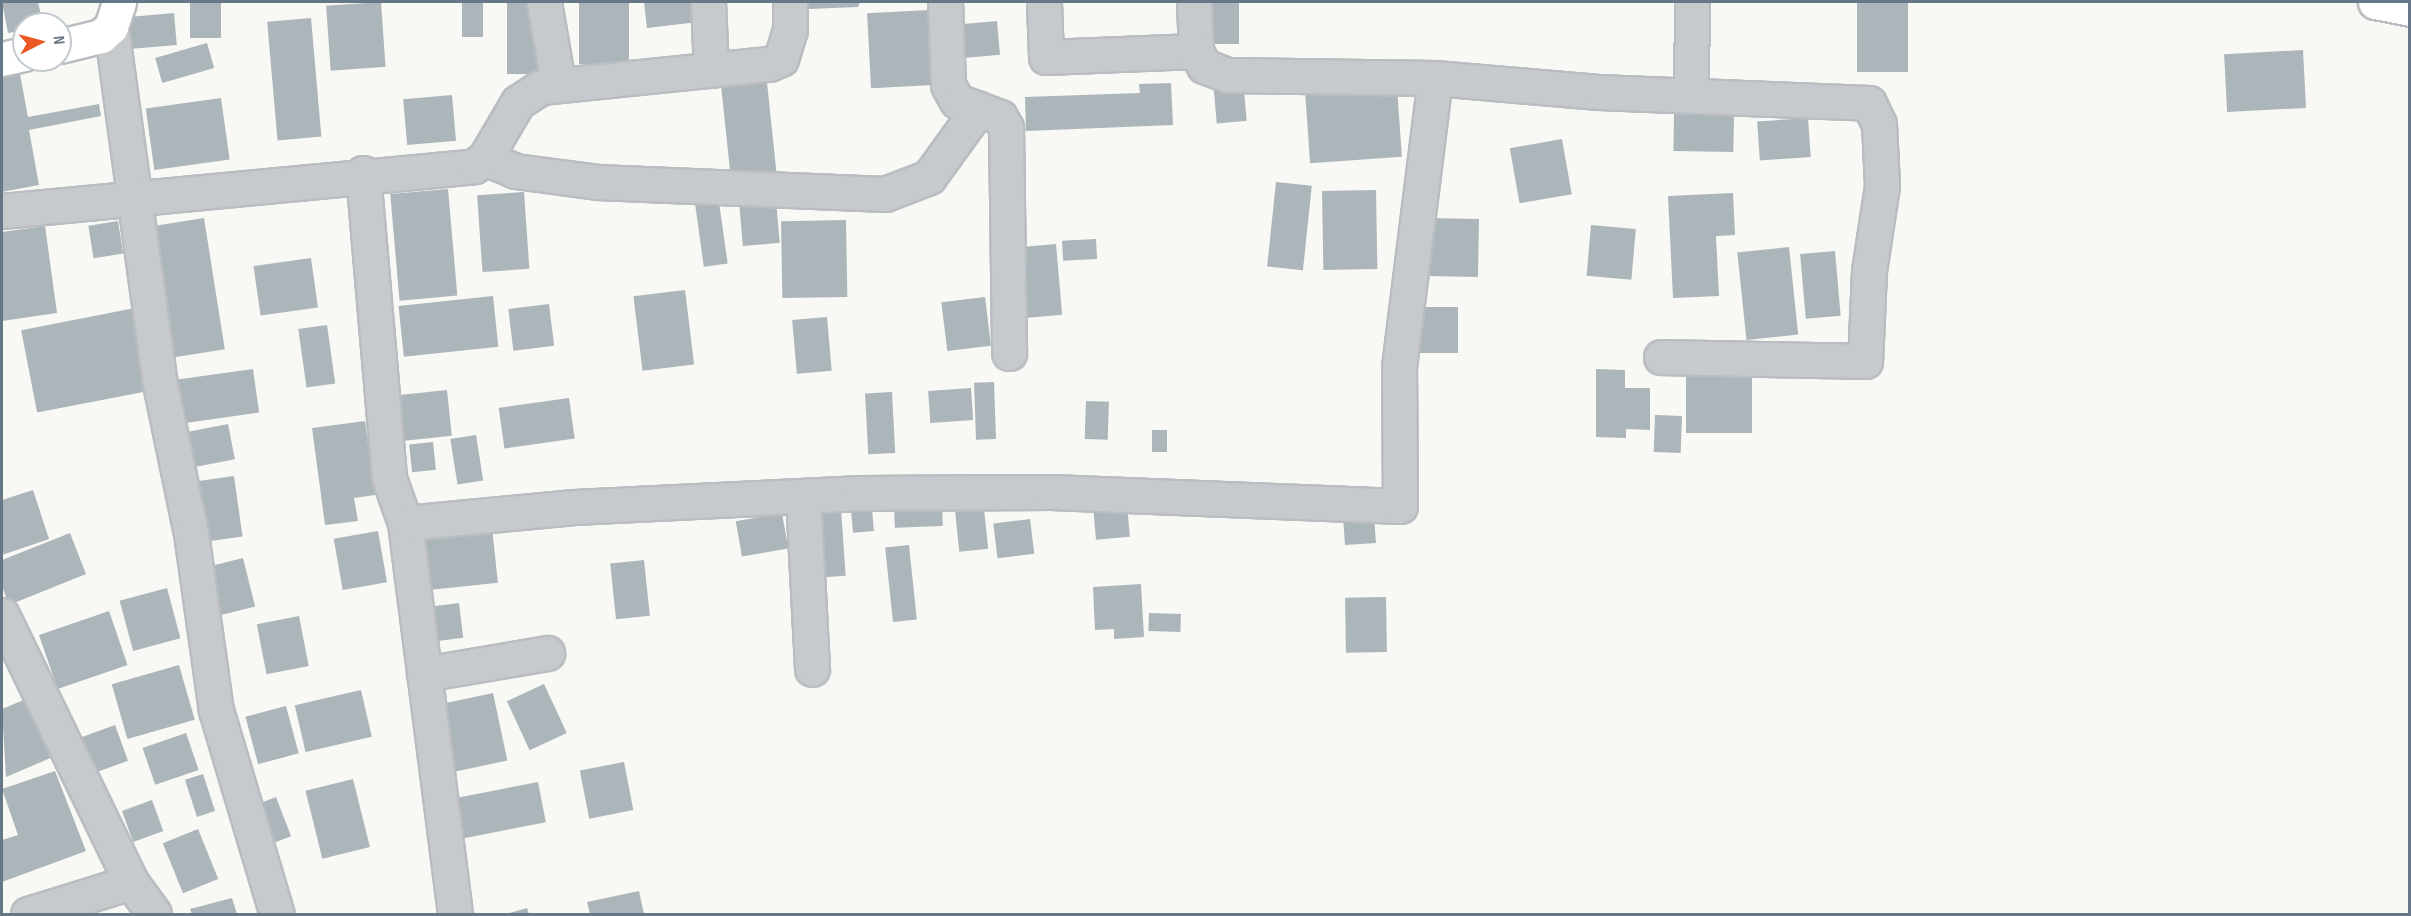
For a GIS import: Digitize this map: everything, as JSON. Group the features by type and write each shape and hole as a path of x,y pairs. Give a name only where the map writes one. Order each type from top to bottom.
{"main road":[{"path":"2375,2 2409,9"},
{"path":"72,43 101,36 115,14"}],"street":[{"path":"544,2 558,83"},
{"path":"708,2 711,70"},
{"path":"2,211 363,173 453,170 485,158 518,102 534,90 558,83 711,70 781,58 789,38 790,2"},
{"path":"945,2 948,85 957,101 1000,117 1009,146 1009,353"},
{"path":"1044,2 1046,57 1196,51"},
{"path":"1194,2 1196,51 1204,66 1228,75 1435,78 1692,94 1857,100 1875,111 1882,186 1869,272 1869,353 1854,365 1661,357"},
{"path":"1692,2 1692,94"},
{"path":"115,14 132,196 216,710 277,915"},
{"path":"405,524 574,507 803,496 1051,492 1400,506 1399,367 1435,78"},
{"path":"485,158 515,171 597,182 885,194 929,177 978,109"},
{"path":"363,173 389,477 405,524 455,915"},
{"path":"803,496 812,669"},
{"path":"2,615 131,882 154,915"},
{"path":"424,674 547,653"},
{"path":"28,915 131,882"}],"building":[{"path":"2,2 38,2 40,12 12,12 12,32 8,33"},
{"path":"190,2 221,2 221,38 190,38"},
{"path":"381,2 386,67 331,71 326,6"},
{"path":"462,2 483,2 483,37 462,37"},
{"path":"507,2 539,2 539,74 507,74"},
{"path":"579,2 629,2 629,64 579,64"},
{"path":"644,2 696,2 698,22 647,28"},
{"path":"809,2 860,2 858,7 809,9"},
{"path":"1198,2 1239,2 1239,44 1198,44"},
{"path":"1857,2 1908,2 1908,72 1857,72"},
{"path":"929,10 933,85 871,88 867,13"},
{"path":"174,13 177,45 123,50 120,18"},
{"path":"311,18 321,137 278,140 267,22"},
{"path":"997,21 1000,55 961,58 958,24"},
{"path":"207,43 214,68 162,83 155,58"},
{"path":"2303,50 2306,108 2227,112 2224,54"},
{"path":"20,72 28,117 99,104 101,116 29,130 39,185 2,192 2,73"},
{"path":"766,73 777,175 731,180 720,78"},
{"path":"1243,79 1247,121 1217,123 1213,82"},
{"path":"1171,83 1173,125 1026,131 1025,97 1140,93 1139,84"},
{"path":"1397,87 1402,157 1310,163 1305,93"},
{"path":"452,95 456,141 407,145 403,99"},
{"path":"221,98 230,159 154,170 146,109"},
{"path":"1674,114 1734,115 1733,152 1673,151"},
{"path":"1808,118 1811,157 1760,160 1757,122"},
{"path":"1562,139 1572,194 1520,203 1510,148"},
{"path":"1276,182 1312,186 1303,270 1267,267"},
{"path":"448,189 457,296 400,301 390,194"},
{"path":"1376,190 1377,269 1323,270 1322,191"},
{"path":"524,192 529,269 482,272 477,195"},
{"path":"1733,193 1735,235 1716,236 1719,296 1673,298 1668,196"},
{"path":"776,200 780,243 743,246 739,203"},
{"path":"719,202 728,263 704,267 695,205"},
{"path":"204,218 225,349 164,359 143,228"},
{"path":"1428,218 1479,219 1478,277 1427,276"},
{"path":"846,220 847,297 782,298 781,221"},
{"path":"118,221 123,254 94,258 88,226"},
{"path":"1591,225 1636,229 1631,280 1587,276"},
{"path":"45,226 57,313 2,321 2,232"},
{"path":"1096,239 1097,259 1063,261 1062,241"},
{"path":"1056,244 1062,315 1022,318 1016,247"},
{"path":"1789,247 1798,335 1746,340 1737,252"},
{"path":"1835,251 1841,316 1806,319 1800,254"},
{"path":"311,258 318,308 261,316 254,266"},
{"path":"685,290 694,364 643,371 633,296"},
{"path":"493,296 498,347 404,357 399,306"},
{"path":"985,297 991,346 947,351 941,302"},
{"path":"549,304 554,346 513,351 508,309"},
{"path":"1412,307 1458,307 1458,353 1412,353"},
{"path":"135,308 151,390 37,413 21,330"},
{"path":"827,317 832,371 797,374 792,320"},
{"path":"327,325 335,383 306,387 298,329"},
{"path":"253,369 259,413 182,423 176,380"},
{"path":"1596,369 1625,370 1625,388 1650,388 1650,430 1626,429 1626,438 1596,437"},
{"path":"1686,372 1752,372 1752,433 1686,433"},
{"path":"994,382 996,439 976,440 974,383"},
{"path":"971,388 973,420 930,423 928,391"},
{"path":"447,390 452,436 395,442 390,396"},
{"path":"892,392 895,453 868,454 865,393"},
{"path":"569,398 575,439 504,448 499,408"},
{"path":"1086,401 1109,402 1108,440 1085,439"},
{"path":"1655,415 1682,416 1681,453 1654,452"},
{"path":"365,421 375,495 354,498 358,521 325,525 312,428"},
{"path":"228,424 235,459 194,467 187,432"},
{"path":"1152,430 1167,430 1167,452 1152,452"},
{"path":"476,435 483,480 458,485 450,439"},
{"path":"433,442 436,470 412,472 409,445"},
{"path":"234,476 242,536 200,542 191,482"},
{"path":"33,490 49,539 2,555 2,500"},
{"path":"942,502 943,526 895,528 894,504"},
{"path":"1127,504 1130,537 1096,540 1093,507"},
{"path":"841,509 846,576 814,578 809,511"},
{"path":"872,509 874,531 853,533 851,511"},
{"path":"984,509 988,549 959,552 955,512"},
{"path":"782,513 788,548 742,557 736,521"},
{"path":"1374,515 1376,543 1345,545 1343,517"},
{"path":"1030,519 1034,554 998,558 993,524"},
{"path":"492,527 498,583 424,590 418,535"},
{"path":"378,531 387,582 343,590 334,539"},
{"path":"70,533 86,574 9,605 2,586 2,560"},
{"path":"909,545 917,620 893,622 885,548"},
{"path":"243,558 255,607 218,616 206,567"},
{"path":"644,560 650,616 616,619 610,564"},
{"path":"1141,584 1144,637 1114,639 1114,629 1095,630 1093,587"},
{"path":"167,588 180,638 133,651 120,601"},
{"path":"1386,597 1387,652 1346,653 1345,598"},
{"path":"459,603 463,638 433,641 429,607"},
{"path":"109,611 128,665 58,689 39,635"},
{"path":"1149,613 1181,614 1180,632 1148,631"},
{"path":"299,616 309,666 267,674 257,624"},
{"path":"179,665 195,720 127,739 112,684"},
{"path":"544,684 567,733 530,750 507,701"},
{"path":"361,690 372,737 306,752 295,705"},
{"path":"493,693 507,760 455,772 440,704"},
{"path":"31,697 55,756 6,777 2,709"},
{"path":"286,706 299,753 258,764 245,717"},
{"path":"115,725 128,761 85,776 72,741"},
{"path":"186,733 199,770 155,785 143,748"},
{"path":"624,762 633,810 589,819 580,771"},
{"path":"55,771 86,851 2,882 2,840 18,835 2,789"},
{"path":"203,774 215,811 197,817 185,780"},
{"path":"353,779 370,847 322,859 305,791"},
{"path":"538,782 546,822 457,839 450,799"},
{"path":"276,797 291,836 265,846 250,807"},
{"path":"152,800 163,831 133,842 122,811"},
{"path":"198,829 218,879 183,893 163,843"},
{"path":"639,891 644,914 590,914 587,902"},
{"path":"232,898 237,914 192,914 190,909"},
{"path":"527,908 529,914 506,914"}]}
